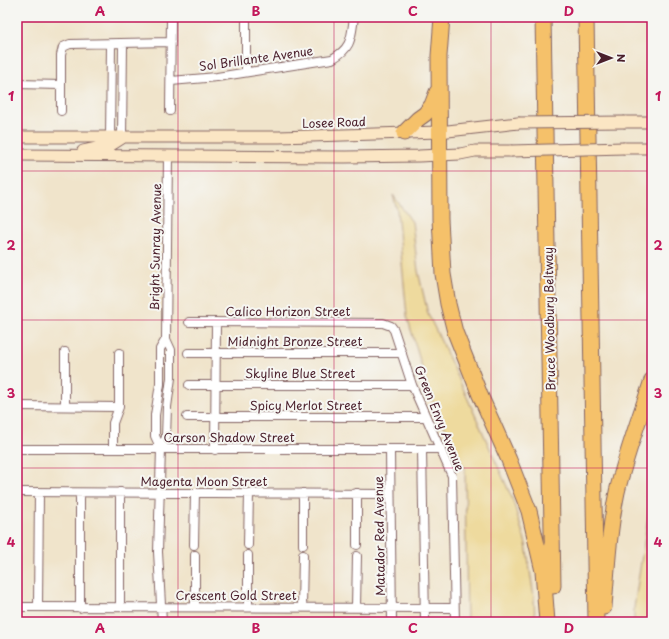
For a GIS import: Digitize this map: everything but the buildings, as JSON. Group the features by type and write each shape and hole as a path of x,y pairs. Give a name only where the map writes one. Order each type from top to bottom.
{"highway":[{"path":"442,17 439,56 440,248 448,304 455,332 480,395 509,460 528,511 543,571 547,622"},
{"name":"Bruce Woodbury Beltway","path":"543,17 554,622"},
{"path":"586,17 596,622"},
{"path":"404,133 425,114 432,105 439,85"},
{"path":"603,622 610,536 617,492 652,380"}],"main road":[{"name":"Losee Road","path":"17,137 279,137 439,132 518,123 652,122"},
{"path":"57,156 111,145 122,138"},
{"path":"17,155 345,157 440,155 460,154 475,151 652,148"}],"street":[{"path":"170,111 171,17"},
{"path":"246,17 246,72"},
{"name":"Sol Brillante Avenue","path":"171,80 217,77 332,59 342,53 348,46 354,17"},
{"path":"61,111 63,47 70,44 171,42"},
{"path":"122,138 123,43"},
{"path":"110,138 111,44"},
{"path":"17,84 61,85"},
{"name":"Bright Sunray Avenue","path":"162,622 158,552 161,492 161,449 166,436 167,407 171,378 171,350 166,339 168,156"},
{"name":"Calico Horizon Street","path":"189,322 388,325"},
{"path":"215,450 216,322"},
{"name":"Green Envy Avenue","path":"388,325 392,326 394,330 412,385 452,476 455,622"},
{"path":"65,352 65,406"},
{"path":"112,448 113,423 119,407 119,353"},
{"name":"Midnight Bronze Street","path":"188,353 402,353"},
{"name":"Skyline Blue Street","path":"189,386 412,385"},
{"path":"17,406 119,407"},
{"name":"Spicy Merlot Street","path":"187,417 426,417"},
{"name":"Carson Shadow Street","path":"17,449 112,448 215,450 441,450"},
{"path":"422,449 424,622"},
{"name":"Matador Red Avenue","path":"390,450 392,622"},
{"name":"Magenta Moon Street","path":"17,492 390,494"},
{"path":"38,607 39,492"},
{"path":"120,492 120,607"},
{"path":"80,493 80,608"},
{"path":"194,545 195,493"},
{"path":"248,545 249,493"},
{"path":"303,493 303,545"},
{"path":"356,493 357,545"},
{"path":"248,554 248,608"},
{"path":"195,555 195,607"},
{"path":"302,607 303,555"},
{"path":"356,607 357,556"},
{"name":"Crescent Gold Street","path":"17,607 454,608"}],"sand":[{"path":"393,195 412,222 418,271 428,314 512,498 526,544 534,598 535,622 467,622 465,470 430,395 407,316 397,210"},
{"path":"652,490 652,622 634,622 634,608"}]}
